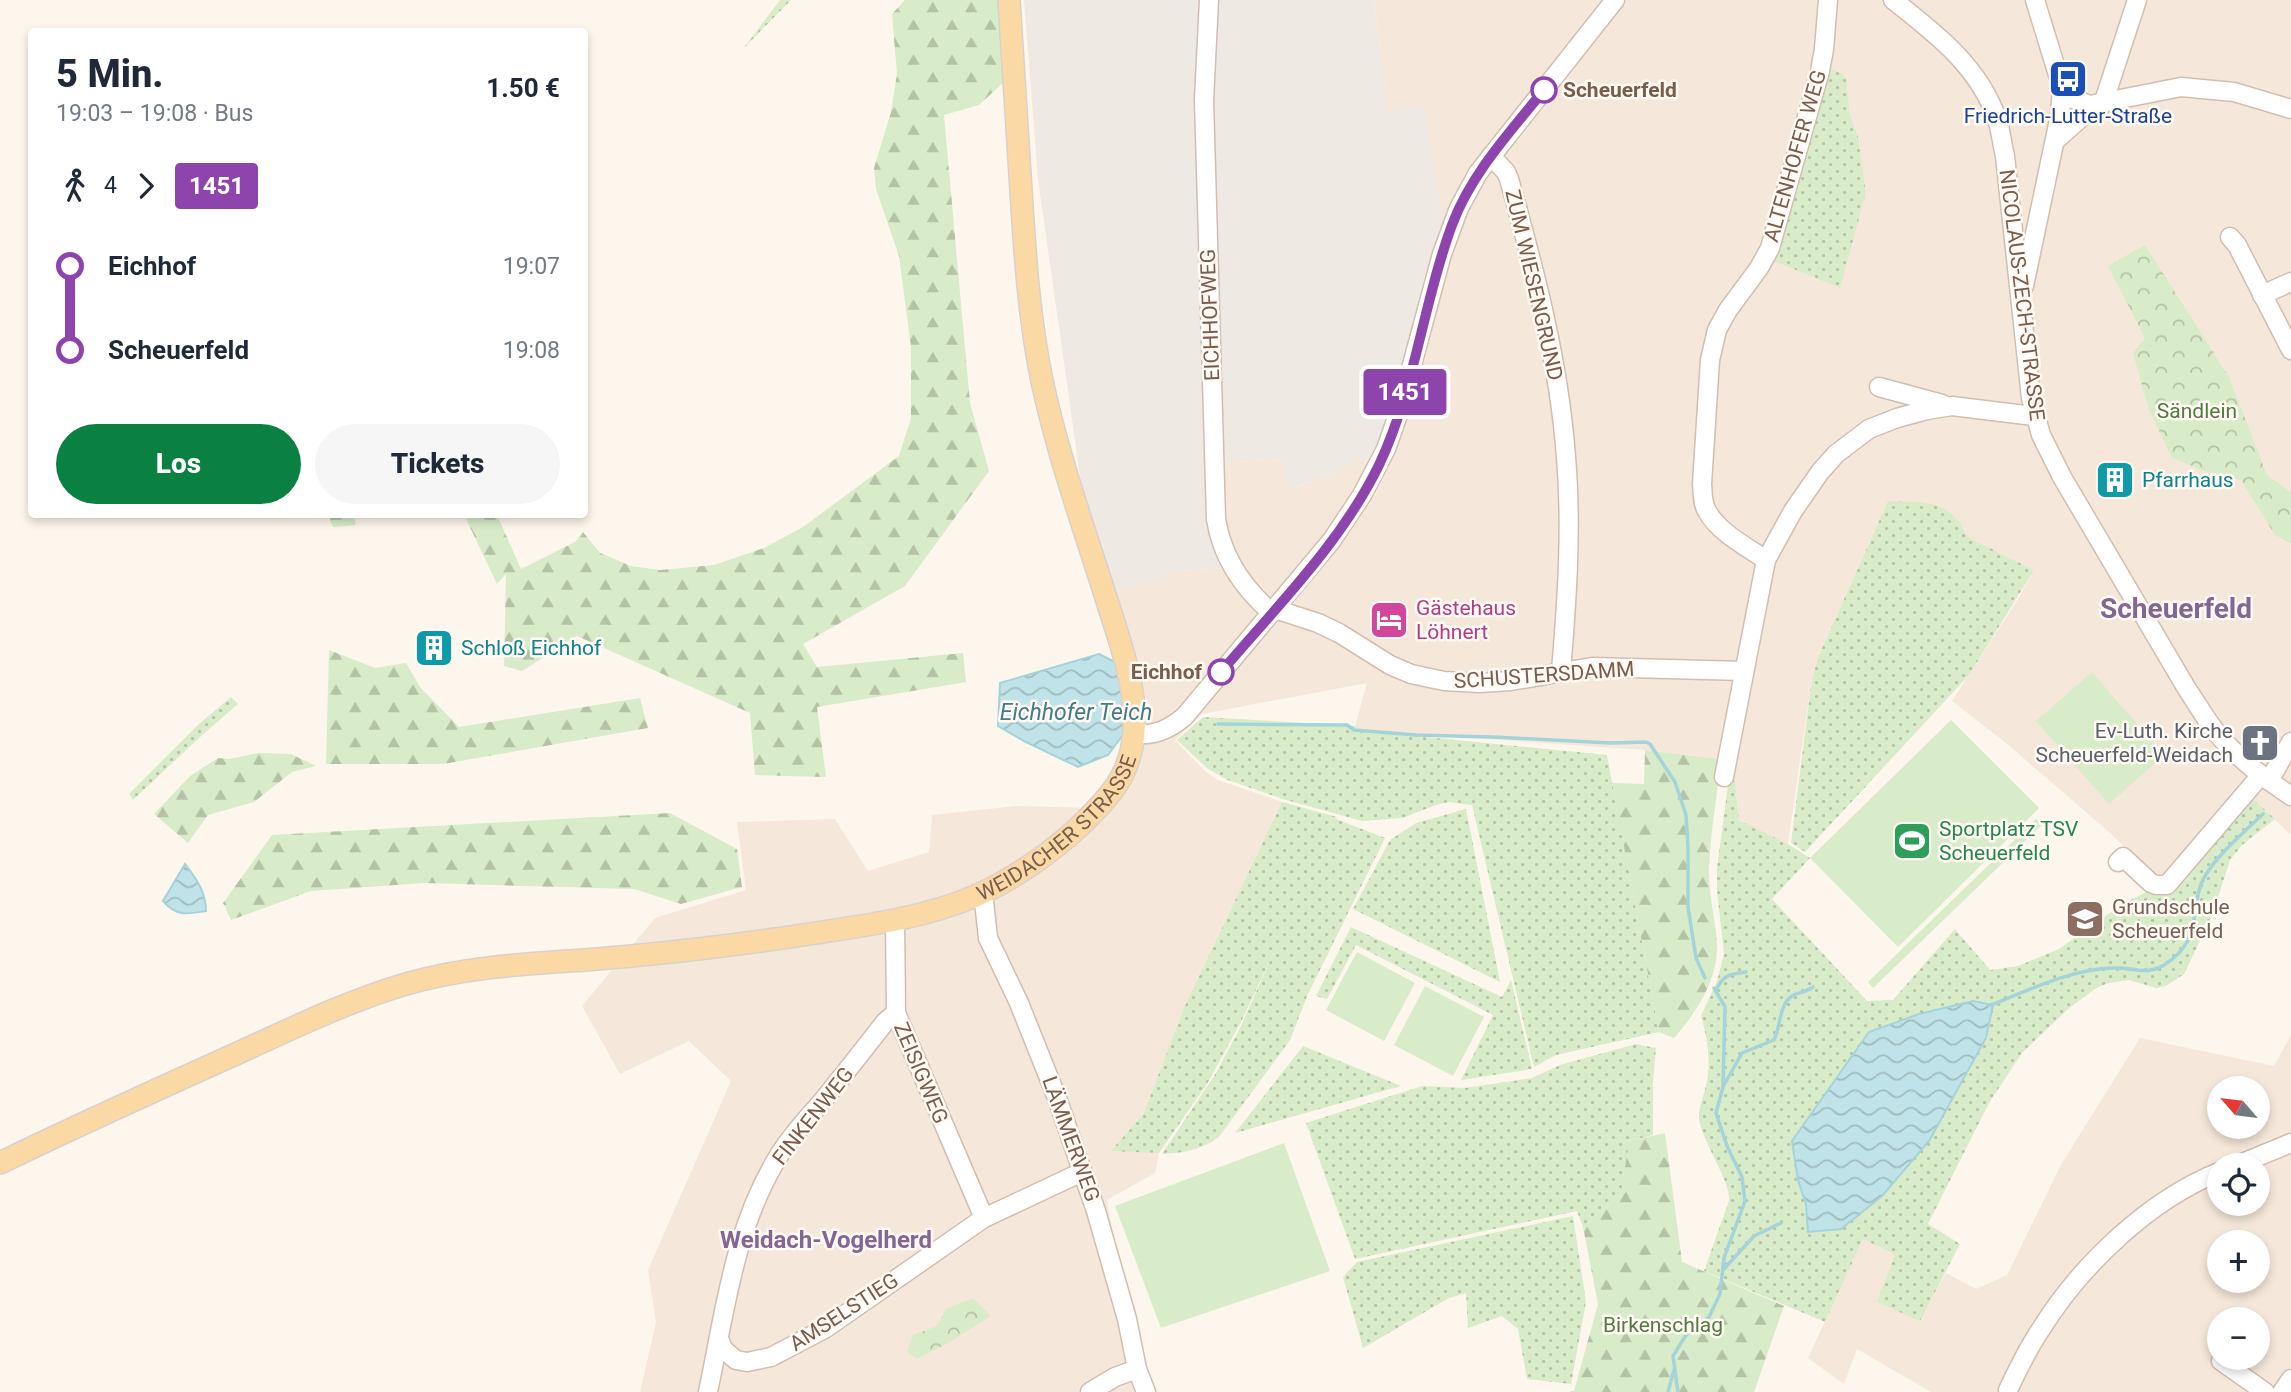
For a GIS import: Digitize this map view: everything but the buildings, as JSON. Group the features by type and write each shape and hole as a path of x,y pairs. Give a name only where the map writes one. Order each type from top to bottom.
{"main road":[{"path":"1009,0 1027,282 1033,333 1048,407 1123,652 1133,697 1134,734"},
{"name":"WEIDACHER STRASSE","path":"0,1163 292,1028 404,985 446,974 516,965 690,951 895,920 949,906 983,892 1018,872 1051,850 1096,810 1125,772 1132,752 1134,734"}],"street":[{"name":"EICHHOFWEG","path":"1209,0 1204,113 1216,519 1227,557 1249,591 1273,611"},
{"name":"WEIDACHER STRASSE","path":"1134,734 1157,733 1173,726 1184,717 1332,540 1353,510 1379,464 1400,410 1452,225 1478,173 1615,0"},
{"name":"ALTENHOFER WEG","path":"1766,560 1719,526 1704,505 1702,484 1710,360 1717,330 1770,248 1820,71 1828,0"},
{"name":"NICOLAUS-ZECH-STRASSE","path":"1894,0 1956,53 1981,85 1997,121 2005,156 2034,416 2040,435 2187,689 2220,738 2242,761 2291,796"},
{"path":"2021,302 2060,115 2062,88 2035,0"},
{"path":"2054,141 2083,116 2103,104 2137,0"},
{"path":"2062,88 2070,98 2084,104 2103,104 2181,88 2234,92 2291,109"},
{"name":"ZUM WIESENGRUND","path":"1491,156 1506,172 1509,180 1542,302 1559,390 1568,487 1567,596 1561,671"},
{"path":"2009,198 2035,199 2045,181"},
{"path":"2230,237 2291,350"},
{"path":"2262,295 2291,282"},
{"path":"1879,387 1952,406 2034,416"},
{"path":"1724,777 1766,560 1793,511 1820,472 1853,439 1897,418 1952,406"},
{"name":"SCHUSTERSDAMM","path":"1273,611 1318,623 1390,665 1411,674 1444,681 1511,681 1592,667 1744,671"},
{"path":"2118,862 2123,857 2151,883 2156,886 2167,885 2265,778 2291,742"},
{"name":"LÄMMERWEG","path":"983,892 988,938 1037,1047 1096,1211 1127,1319 1137,1368 1146,1392"},
{"name":"ZEISIGWEG","path":"895,920 896,1013 984,1218"},
{"name":"FINKENWEG","path":"708,1392 728,1285 738,1251 749,1218 779,1156 885,1022 896,1013"},
{"path":"2267,1153 2291,1143"},
{"name":"AMSELSTIEG","path":"719,1338 723,1349 736,1360 758,1361 771,1357 826,1328 984,1218 1082,1172"},
{"path":"2008,1390 2049,1317 2113,1241 2173,1196 2207,1178"},
{"path":"1090,1392 1137,1368"},
{"path":"2234,1370 2265,1392"},
{"path":"2283,1392 2291,1380"}],"shaded area":[{"path":"1024,0 1374,0 1388,113 1424,105 1442,217 1404,372 1382,433 1368,462 1357,458 1342,471 1289,489 1281,459 1209,464 1224,568 1180,571 1113,593 1083,497 1038,179"},
{"path":"1374,0 2291,0 2291,835 2244,790 2165,882 2154,875 2109,832 2006,743 1952,701 2034,570 1968,537 1963,527 1888,501 1819,655 1812,678 1788,844 1739,820 1733,762 1721,759 1645,750 1354,730 1367,683 1202,714 1175,740 1205,771 1218,780 1282,802 1183,1010 1144,1113 1112,1150 1159,1153 1155,1173 1107,1200 1126,1317 1134,1392 640,1392 656,1322 648,1270 731,1081 689,1041 620,1074 582,1006 655,918 746,890 737,822 835,819 868,871 929,852 932,815 1017,806 1091,808 1116,774 1143,707 1113,593 1180,571 1224,568 1209,464 1281,459 1290,489 1342,471 1357,458 1369,462 1404,372 1424,106 1388,114"},
{"path":"2291,1035 2291,1392 1931,1392 1857,1349 1844,1384 1808,1358 1863,1239 1895,1255 1919,1321 1946,1273 1976,1289 2007,1275 2062,1163 2140,1038 2274,1066"}],"green space":[{"path":"780,0 791,0 743,49"},
{"path":"905,0 1001,0 1006,80 979,105 944,115 970,403 989,471 905,586 803,644 817,667 963,653 966,682 817,707 826,777 755,775 750,713 577,636 522,671 504,666 506,574 497,584 467,518 498,518 521,569 575,542 583,532 600,553 631,566 660,570 714,565 764,548 803,527 899,456 911,418 911,347 899,256 876,189 874,168 891,112 897,74 892,14"},
{"path":"1832,69 1846,78 1850,116 1858,137 1866,193 1840,288 1772,260 1783,237 1829,70"},
{"name":"Sändlein","path":"2145,245 2229,377 2267,475 2291,492 2291,543 2275,535 2241,480 2207,472 2172,458 2148,407 2133,353 2145,338 2108,266"},
{"path":"1888,501 1925,503 1944,509 1961,524 1968,537 2034,570 1969,675 1805,852 1791,843 1812,678 1819,655"},
{"path":"329,518 355,518 356,525 333,527"},
{"path":"329,650 375,668 406,663 420,687 459,727 640,698 648,728 443,764 326,764"},
{"path":"2092,672 2164,755 2109,804 2036,721"},
{"path":"231,697 238,704 133,800 129,794 200,723"},
{"path":"1203,717 1356,726 1355,730 1607,755 1659,1032 1556,1055 1534,1067 1472,805 1448,802 1403,818 1362,821 1283,799 1228,780 1208,769 1177,740"},
{"path":"1951,720 2039,808 1898,947 1810,858"},
{"path":"1645,750 1721,759 1709,872 1717,955 1705,994 1674,1038 1659,1032 1612,783 1644,784"},
{"path":"258,753 291,754 316,766 292,772 254,802 208,815 188,843 154,814 190,776 218,758 229,759"},
{"path":"1731,762 1739,820 1810,858 1772,899 1867,1001 1893,1000 1955,929 1990,970 2018,966 2059,949 2121,905 2146,892 2167,893 2252,798 2275,819 2242,845 2230,860 2212,916 2184,974 2166,986 2156,988 2129,980 2108,983 2095,989 2068,1009 2022,1053 1989,1103 1928,1224 1960,1244 1920,1321 1877,1302 1895,1255 1863,1239 1825,1322 1704,1271 1729,1201 1726,1183 1705,1139 1699,1114 1709,1065 1701,1016 1717,981 1724,954 1717,868"},
{"path":"1282,802 1337,817 1336,819 1385,838 1308,994 1290,1040 1219,1137 1192,1150 1162,1154 1216,1073 1239,1030 1279,941 1241,1022 1207,1084 1159,1153 1111,1151 1144,1113 1183,1010"},
{"path":"1466,809 1500,982 1353,909 1390,840 1416,823"},
{"path":"670,813 737,849 742,887 681,904 634,889 424,883 311,891 231,920 223,903 272,835"},
{"path":"2036,819 2042,825 1873,988 1868,982"},
{"path":"1351,927 1502,997 1511,980 1532,1069 1461,1080 1493,1015 1356,945 1327,999 1316,996"},
{"path":"1357,952 1415,983 1384,1041 1326,1010"},
{"path":"1425,986 1484,1017 1453,1076 1394,1045"},
{"path":"1636,1044 1656,1048 1653,1135 1630,1141 1621,1195 1583,1227 1577,1211 1355,1259 1306,1123 1422,1086 1465,1088 1532,1078 1560,1065"},
{"path":"1303,1046 1401,1086 1235,1133"},
{"name":"Birkenschlag","path":"1665,1133 1682,1262 1784,1306 1754,1392 1570,1392 1574,1391 1598,1304 1583,1227 1621,1195 1629,1141"},
{"path":"1284,1143 1330,1271 1161,1328 1115,1206"},
{"path":"1573,1216 1586,1302 1571,1384 1527,1379 1518,1329 1502,1316 1468,1328 1466,1293 1449,1298 1363,1348 1343,1277 1357,1262"},
{"path":"973,1298 991,1316 917,1359 907,1352 913,1335 937,1326 946,1309"}],"water":[{"name":"Eichhofer Teich","path":"1099,654 1117,663 1123,686 1125,732 1108,755 1078,767 998,726 1000,683"},
{"path":"185,864 202,891 206,911 178,912 163,901"},
{"path":"1973,1001 1993,1005 1986,1038 1929,1141 1882,1196 1841,1229 1808,1232 1806,1204 1798,1180 1792,1141 1869,1032 1919,1014"}],"waterway":[{"path":"1218,724 1347,725 1354,730 1416,735 1650,744 1675,782 1686,815 1688,907 1696,958 1705,978"},
{"path":"1991,1005 2050,981 2082,972 2113,968 2145,971 2164,965 2177,955 2191,934 2197,899 2205,876 2225,851 2263,814"},
{"path":"1716,991 1727,976 1746,972"},
{"path":"1724,1085 1742,1053 1774,1040 1782,1010 1788,1000 1813,987"},
{"path":"1678,1392 1673,1356 1686,1335 1709,1317 1720,1294 1724,1258 1745,1201 1742,1177 1727,1146 1716,1113 1723,1087 1725,1007 1714,988"},
{"path":"1724,1269 1754,1236 1781,1223"},
{"path":"1668,1392 1674,1370"}],"bus line":[{"name":"1451","path":"1221,672 1332,540 1362,495 1379,464 1400,410 1443,254 1459,208 1478,173 1544,90"}],"place":[{"name":"Friedrich-Lutter-Straße","path":"2068,79"},
{"name":"Scheuerfeld","path":"1544,90"},
{"name":"Pfarrhaus","path":"2115,480"},
{"name":"Gästehaus Löhnert","path":"1389,620"},
{"name":"Schloß Eichhof","path":"434,648"},
{"name":"Eichhof","path":"1221,672"},
{"name":"Ev-Luth. Kirche Scheuerfeld-Weidach","path":"2260,743"},
{"name":"Sportplatz TSV Scheuerfeld","path":"1912,841"},
{"name":"Grundschule Scheuerfeld","path":"2085,919"}],"district":[{"name":"Scheuerfeld","path":"2176,608"},
{"name":"Weidach-Vogelherd","path":"826,1240"}]}
